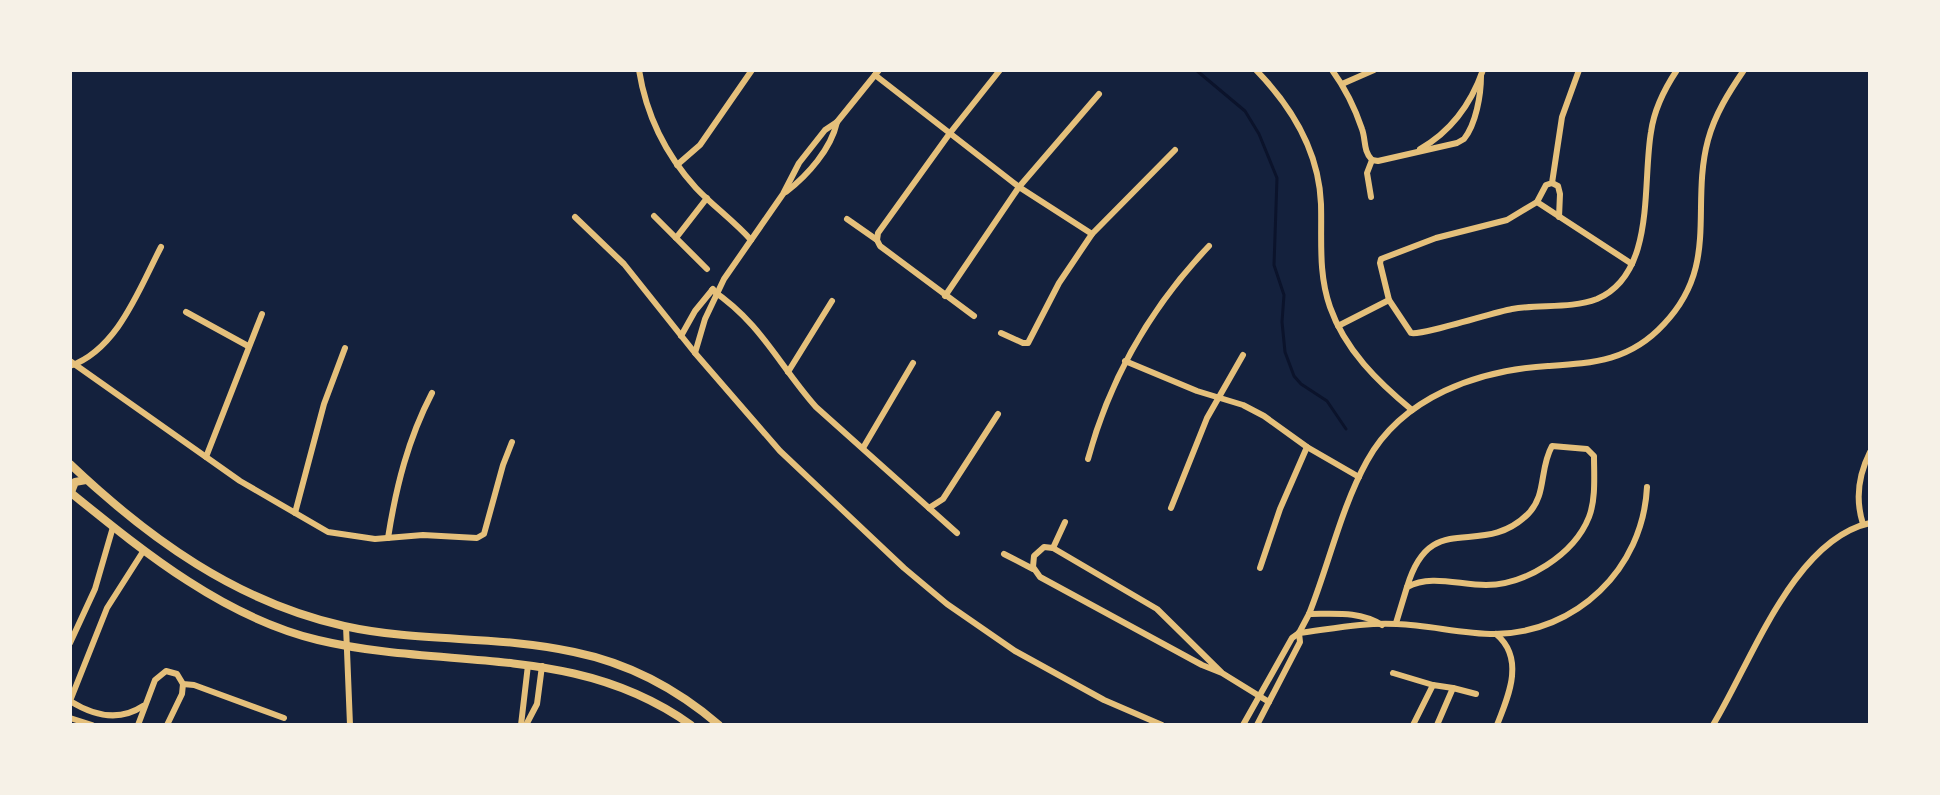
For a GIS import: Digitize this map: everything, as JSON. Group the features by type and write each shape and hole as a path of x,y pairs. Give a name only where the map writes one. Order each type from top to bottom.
{"street":[{"path":"639,70 654,124 677,165 751,240"},
{"path":"677,165 700,145 752,70"},
{"path":"877,240 878,233 950,133 1000,70"},
{"path":"1256,70 1289,110 1312,158 1321,202 1321,270 1338,326 1361,361 1412,410"},
{"path":"1332,70 1342,84 1364,132 1367,155 1378,161 1457,143 1467,135 1477,104 1482,73"},
{"path":"1342,84 1374,70"},
{"path":"1552,183 1562,117 1579,70"},
{"path":"1559,217 1558,186 1548,183 1537,202 1507,220 1436,238 1381,259 1389,300 1409,331 1420,335 1516,308 1590,301 1613,289 1625,278 1638,255 1651,129 1659,104 1677,70"},
{"path":"1243,725 1309,614 1359,477 1384,437 1412,410 1449,389 1487,376 1526,368 1581,365 1607,360 1636,347 1662,326 1682,300 1696,268 1701,242 1708,141 1725,98 1744,70"},
{"path":"681,336 695,311 724,279 783,194 799,163 877,73 1019,187 1092,234"},
{"path":"1417,151 1454,123 1467,106 1482,73"},
{"path":"945,296 1019,187 1099,94"},
{"path":"783,194 800,181 823,152 835,134 837,122"},
{"path":"1001,333 1028,343 1059,283 1092,234 1175,150"},
{"path":"1371,197 1367,173 1372,160"},
{"path":"676,238 707,198"},
{"path":"1537,202 1632,264"},
{"path":"654,216 707,269"},
{"path":"575,217 624,264 695,353 794,466 923,585 1015,651 1104,700 1162,725"},
{"path":"847,219 974,316"},
{"path":"1088,459 1125,361 1161,302 1209,246"},
{"path":"72,364 90,358 118,326 161,247"},
{"path":"695,353 714,291"},
{"path":"714,291 753,323 816,407 957,533"},
{"path":"1338,326 1389,300"},
{"path":"788,372 832,301"},
{"path":"186,312 248,346"},
{"path":"206,457 262,314"},
{"path":"295,513 324,404 345,348"},
{"path":"1171,508 1187,462 1218,397 1243,355"},
{"path":"1125,361 1197,391 1243,405 1359,477"},
{"path":"863,448 913,363"},
{"path":"72,364 206,457 328,532 375,539 423,535 477,538 484,534 512,442"},
{"path":"388,538 400,472 409,443 432,393"},
{"path":"929,508 943,499 998,414"},
{"path":"1396,623 1407,587 1416,561 1431,545 1450,538 1482,537 1501,532 1527,515 1540,498 1546,457 1552,446 1587,449 1594,456 1589,517 1573,540 1553,560 1530,574 1498,584 1431,580 1407,587"},
{"path":"1260,568 1280,509 1307,447"},
{"path":"1713,725 1781,604 1811,558 1829,541 1866,524 1858,505 1859,484 1870,452"},
{"path":"70,464 163,543 204,571 273,604 346,626 395,634 553,648 593,657 632,670 660,684 719,725"},
{"path":"86,480 75,482 70,492 113,527 193,584 274,624 317,639 348,645 542,666 594,677 623,686 691,725"},
{"path":"1299,633 1396,623 1496,634 1526,630 1555,621 1581,607 1603,589 1621,567 1635,542 1644,515 1647,487"},
{"path":"70,643 91,599 116,517 128,514"},
{"path":"1053,548 1065,522"},
{"path":"1222,673 1157,609 1053,548 1044,547 1032,561 1042,579 1222,673 1269,702"},
{"path":"143,706 126,715 110,716 89,711 70,701 107,608 144,550"},
{"path":"1004,554 1034,569"},
{"path":"193,584 203,580 204,571"},
{"path":"1309,614 1351,614 1368,617 1382,625"},
{"path":"346,626 350,725"},
{"path":"1257,725 1300,642 1299,633"},
{"path":"1496,634 1509,650 1513,669 1497,725"},
{"path":"523,725 528,665"},
{"path":"523,725 538,699 542,666"},
{"path":"138,725 155,680 161,672 173,672 183,684 183,690 167,725"},
{"path":"1393,673 1476,694"},
{"path":"183,684 194,685 284,718"},
{"path":"1413,725 1433,685"},
{"path":"1437,725 1453,688"},
{"path":"524,696 532,701 538,699"},
{"path":"70,718 92,725"}],"waterway":[{"path":"1196,70 1245,111 1259,134 1277,178 1274,265 1284,295 1282,322 1285,352 1294,376 1327,401 1346,429"}]}
